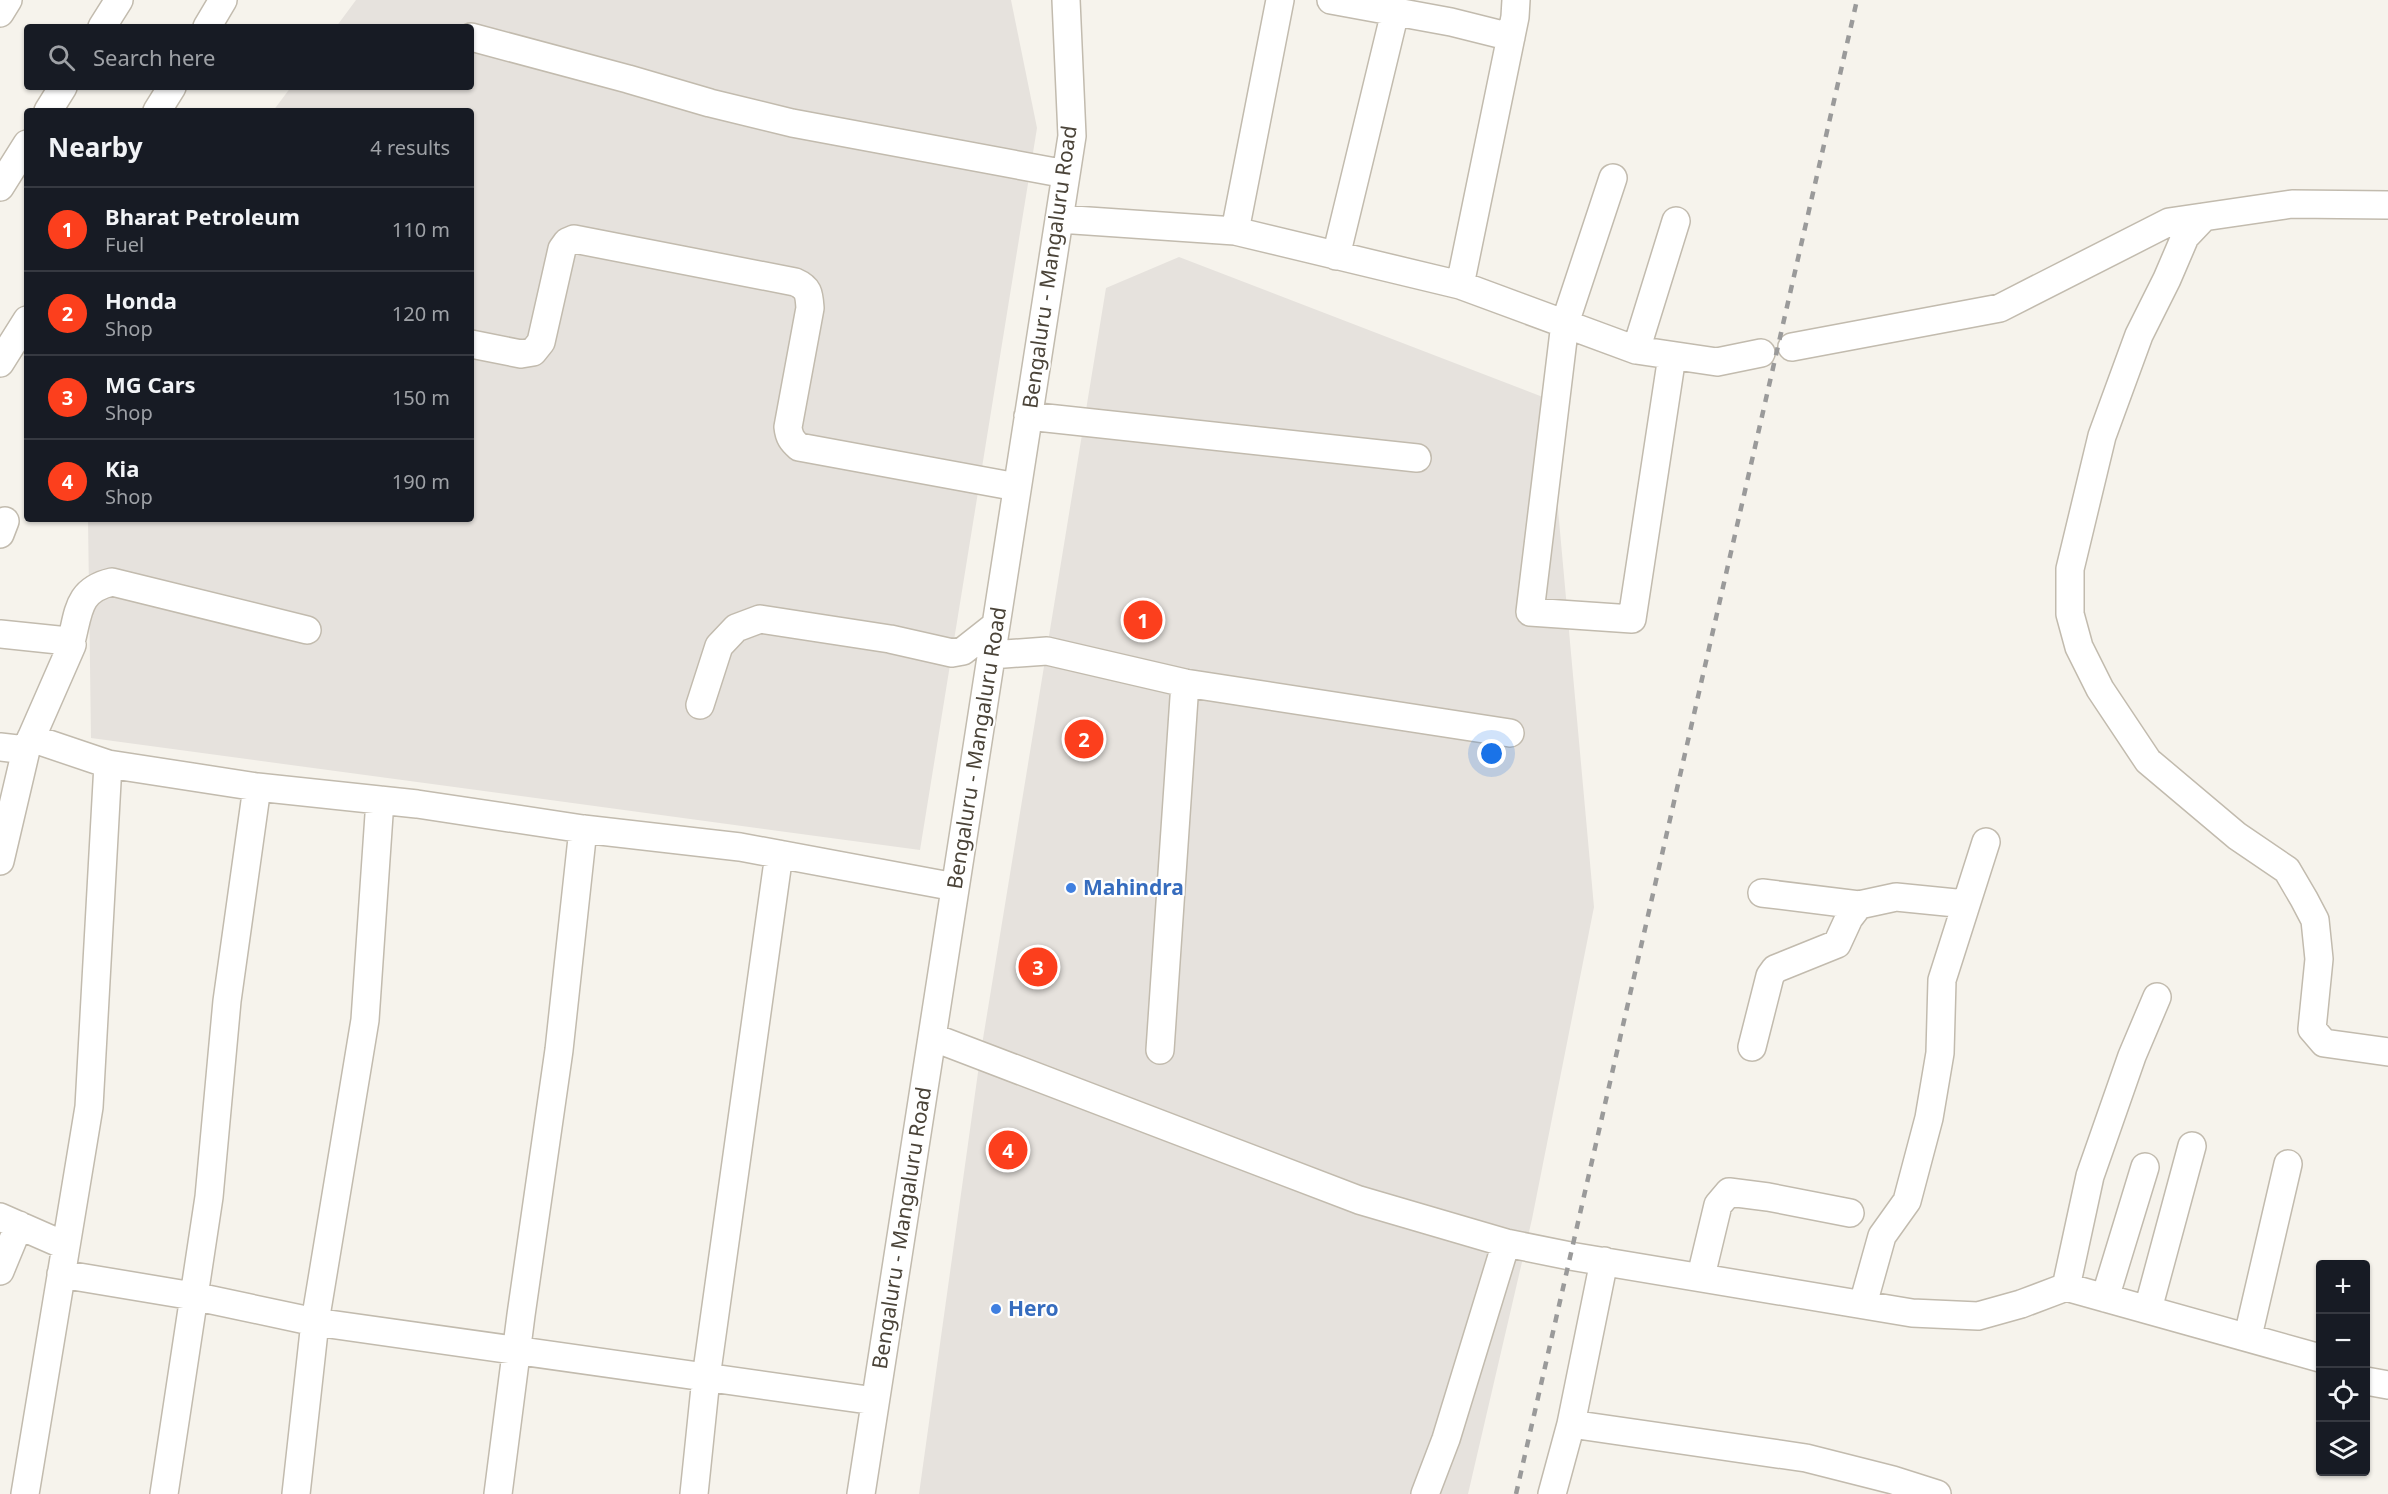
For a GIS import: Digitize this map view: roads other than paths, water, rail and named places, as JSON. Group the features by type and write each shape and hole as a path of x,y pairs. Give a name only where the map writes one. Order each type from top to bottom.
{"street":[{"path":"0,13 8,0"},
{"path":"209,24 224,0"},
{"name":"Bengaluru - Mangaluru Road","path":"861,1494 1072,136 1066,0"},
{"path":"1234,231 1280,0"},
{"path":"1331,0 1511,37"},
{"path":"1460,285 1511,37 1516,0"},
{"path":"1336,256 1395,12"},
{"path":"474,38 710,103 792,123 1066,174"},
{"path":"50,108 61,90"},
{"path":"159,108 170,90"},
{"path":"0,186 24,149"},
{"path":"1613,178 1565,323 1530,612 1632,619 1671,356"},
{"path":"1792,347 2000,308 2169,222 2292,204 2388,205"},
{"path":"2204,217 2184,237 2168,279 2139,335 2102,436 2070,569 2070,614 2079,647 2100,689 2148,761 2236,837 2287,870 2304,899 2315,920 2318,938 2318,982 2312,1029 2324,1043 2388,1052"},
{"path":"1059,219 1234,231 1460,285 1636,351 1717,362 1761,353"},
{"path":"1636,351 1676,221"},
{"path":"474,345 521,354 533,352 541,342 562,249 567,242 574,239 795,282 804,286 809,293 810,308 788,427 788,435 792,441 799,447 1017,487"},
{"path":"0,363 24,325"},
{"path":"1028,416 1417,458"},
{"path":"0,861 28,744 71,642 82,602 98,585 112,582 307,630"},
{"path":"700,705 719,646 736,628 760,619 890,639 952,653 963,651 996,625"},
{"path":"0,634 71,642"},
{"path":"991,655 1047,651 1185,683 1510,733"},
{"path":"1160,1050 1185,683"},
{"path":"0,747 28,744 108,764 257,787 380,800 583,829 740,847 955,887"},
{"path":"25,1494 89,1107 108,764"},
{"path":"164,1494 209,1197 227,1001 257,787"},
{"path":"296,1494 315,1322 364,1020 380,800"},
{"path":"498,1494 559,1050 583,829"},
{"path":"1863,1304 1882,1236 1907,1201 1929,1118 1940,1053 1942,980 1986,842"},
{"path":"694,1494 706,1378 779,854"},
{"path":"1761,893 1859,904 1896,897 1966,904"},
{"path":"1752,1047 1770,976 1775,969 1837,944 1849,918 1859,904"},
{"path":"2066,1287 2090,1176 2132,1056 2157,997"},
{"path":"932,1037 1359,1200 1506,1243 1701,1276 1756,1288 1912,1312 1978,1316 2021,1304 2066,1287 2316,1357"},
{"path":"2148,1309 2192,1146"},
{"path":"2248,1336 2288,1164"},
{"path":"2105,1298 2145,1167"},
{"path":"1701,1276 1718,1206 1729,1192 1850,1213"},
{"path":"0,1271 9,1221 66,1246"},
{"path":"1425,1494 1446,1439 1506,1243"},
{"path":"1552,1494 1571,1424 1604,1261"},
{"path":"61,1274 194,1296 315,1322 875,1401"},
{"path":"2370,1382 2388,1385"},
{"path":"1571,1424 1806,1458 1893,1480 1937,1494"}],"railway":[{"path":"1516,1494 1857,0"}],"place":[{"name":"Bharat Petroleum","path":"1143,620"},
{"name":"Honda","path":"1084,739"},
{"name":"Mahindra","path":"1071,888"},
{"name":"MG Cars","path":"1038,967"},
{"name":"Kia","path":"1008,1150"},
{"name":"Hero","path":"996,1309"}]}
